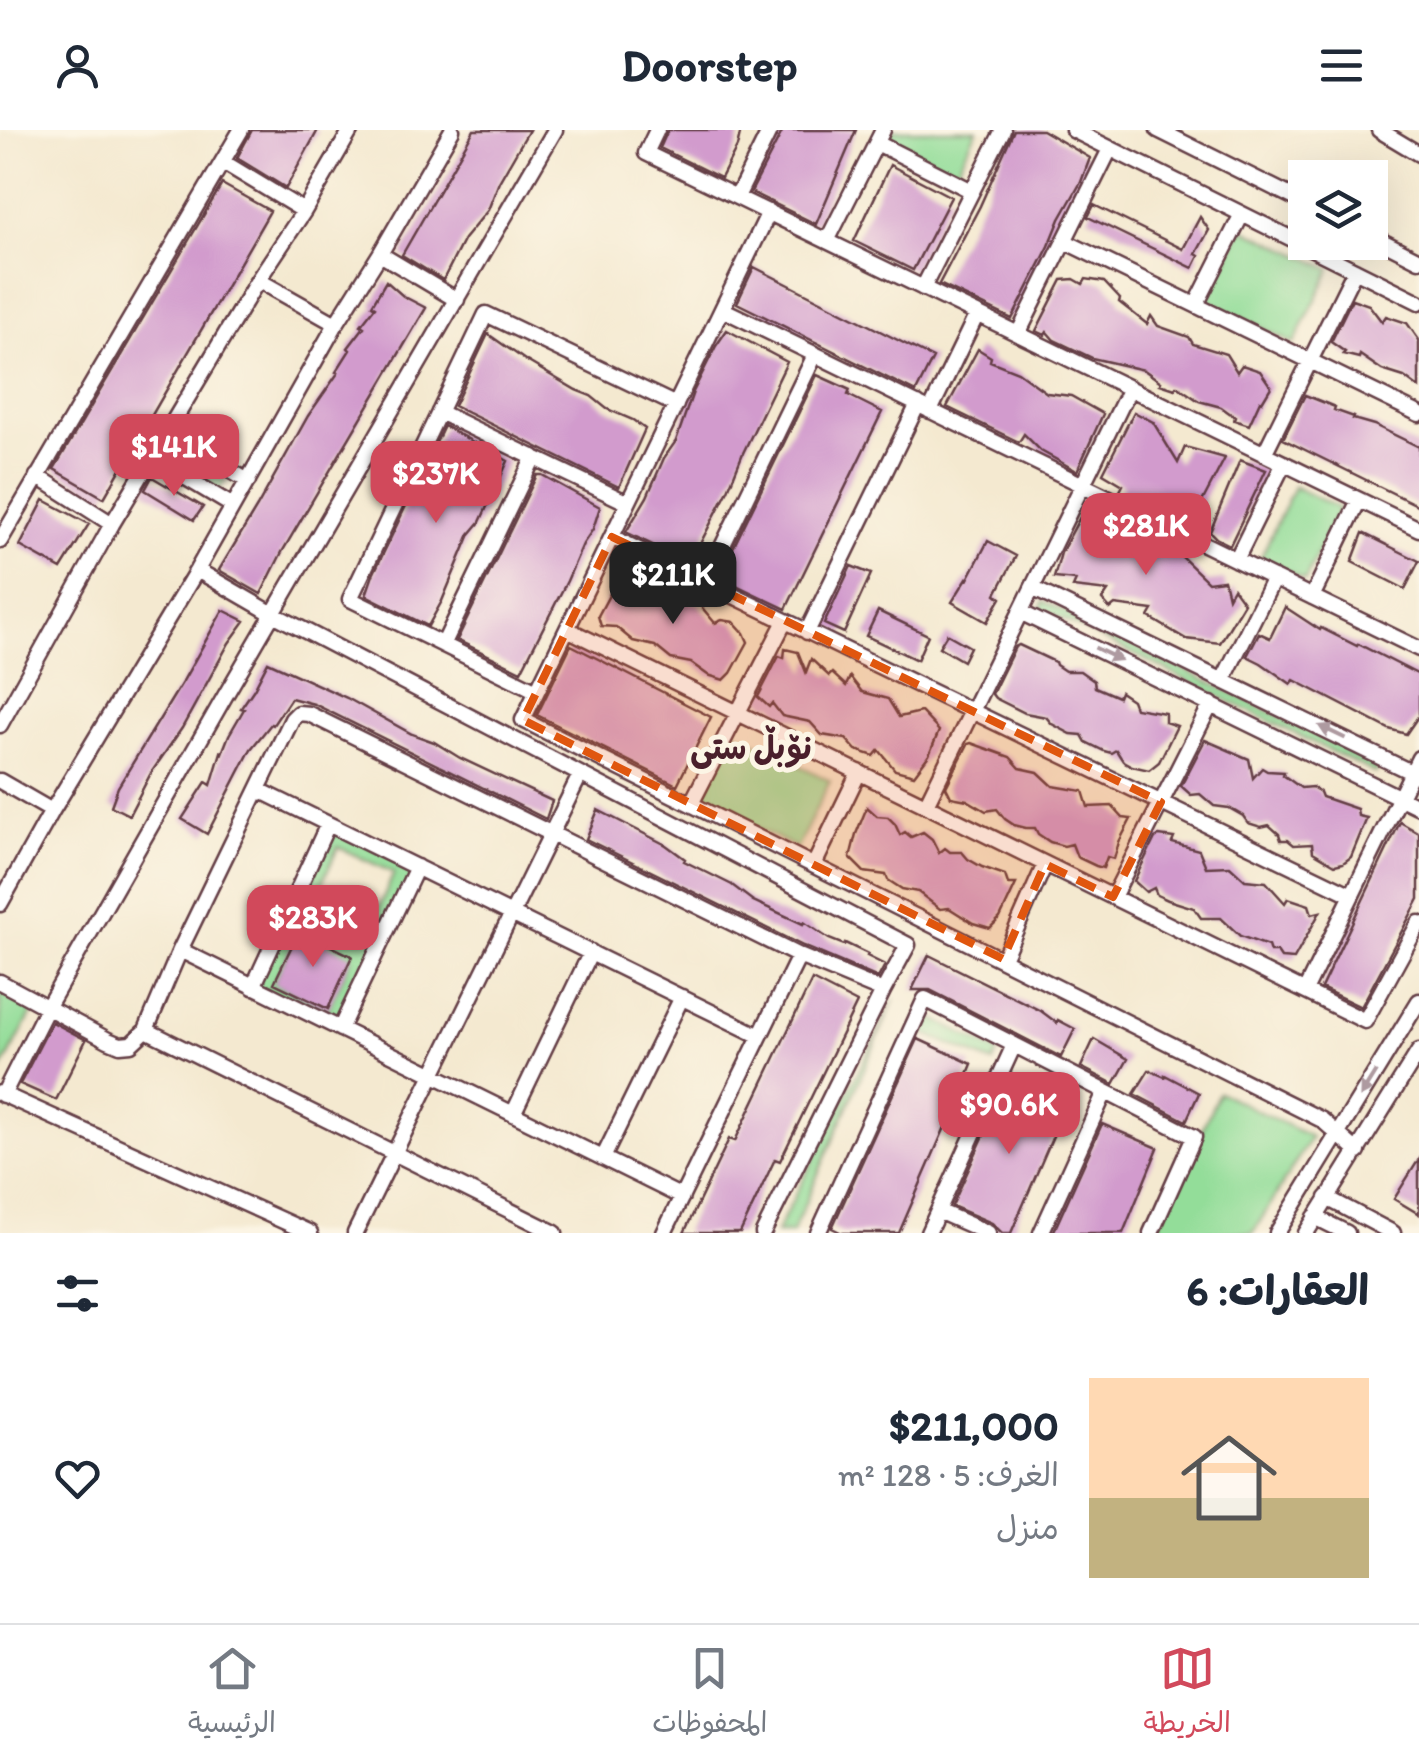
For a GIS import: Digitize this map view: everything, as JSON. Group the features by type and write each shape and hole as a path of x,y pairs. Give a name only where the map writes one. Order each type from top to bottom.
{"street":[{"path":"0,540 241,130"},
{"path":"0,725 112,524 351,130"},
{"path":"0,904 452,130"},
{"path":"310,1233 1,1094 46,1008 272,614 555,130"},
{"path":"658,130 646,153 1419,529"},
{"path":"737,197 770,130"},
{"path":"924,288 1003,130"},
{"path":"1073,130 1419,302"},
{"path":"1158,130 1288,195"},
{"path":"1379,130 1418,151"},
{"path":"827,240 880,136 972,191"},
{"path":"1018,334 1110,149"},
{"path":"223,162 304,211"},
{"path":"769,212 523,720 1322,1120 1358,1152"},
{"path":"1196,305 1242,214"},
{"path":"1064,241 1419,414"},
{"path":"1388,245 1419,260"},
{"path":"380,254 457,300"},
{"path":"1264,454 1354,270"},
{"path":"258,280 336,324"},
{"path":"722,309 1419,649"},
{"path":"537,691 350,599 486,314 676,405"},
{"path":"807,632 977,314"},
{"path":"706,582 815,354"},
{"path":"926,805 1130,388"},
{"path":"439,412 628,502"},
{"path":"166,433 248,481"},
{"path":"443,645 534,457"},
{"path":"152,458 234,506"},
{"path":"1236,560 1284,463"},
{"path":"37,476 112,524"},
{"path":"1312,597 1359,500"},
{"path":"612,537 1352,895"},
{"path":"197,570 272,614 908,945 763,1233"},
{"path":"1222,680 1274,578"},
{"path":"1032,588 1417,768 1306,991"},
{"path":"1020,612 1419,806"},
{"path":"691,804 785,621"},
{"path":"567,629 1364,1021 1419,924"},
{"path":"1113,898 1211,704"},
{"path":"0,982 120,1045 132,1044 146,1030 180,950 298,713 309,714 799,956 883,991"},
{"path":"814,865 859,772"},
{"path":"354,1233 580,775"},
{"path":"0,781 52,811"},
{"path":"260,790 760,1036"},
{"path":"253,987 328,824"},
{"path":"1002,958 1046,864"},
{"path":"340,1030 418,867"},
{"path":"180,950 682,1197"},
{"path":"513,1114 591,952"},
{"path":"664,1233 799,956"},
{"path":"603,1158 682,998"},
{"path":"818,1233 925,1000 1194,1137 1151,1233"},
{"path":"1276,1233 1419,1001"},
{"path":"146,1030 555,1233"},
{"path":"929,1233 1014,1045"},
{"path":"1306,1233 1419,1051"},
{"path":"1041,1233 1106,1092"},
{"path":"1327,1198 1393,1233"},
{"path":"938,1211 988,1233"},
{"path":"1315,1217 1347,1233"}],"highlighted area":[{"path":"612,537 1161,802 1113,897 1045,864 1003,959 523,720"}],"green space":[{"path":"891,130 977,130 956,172 886,139"},
{"path":"1242,228 1288,249 1288,260 1311,260 1331,269 1294,344 1206,300"},
{"path":"166,443 226,480 219,491 159,456"},
{"path":"1294,487 1339,508 1305,580 1260,559"},
{"path":"1043,601 1379,765 1375,773 1040,608"},
{"path":"733,731 830,781 797,848 700,800"},
{"path":"328,824 417,867 340,1029 253,987","holes":["338,847 394,873 372,923 316,897","299,931 352,957 328,1009 274,983"]},
{"path":"0,992 33,1011 2,1069 0,1068"},
{"path":"895,999 792,1233 776,1233"},
{"path":"928,1016 998,1052 993,1063 921,1032"},
{"path":"1219,1092 1311,1137 1253,1233 1155,1233"}],"building":[{"path":"252,130 318,130 286,188 237,158"},
{"path":"474,130 529,130 488,210 464,239 443,280 402,255"},
{"path":"668,130 741,130 721,178 660,148"},
{"path":"783,130 856,130 816,224 751,192"},
{"path":"1014,130 1042,130 1090,158 1012,319 939,284"},
{"path":"890,165 951,197 913,270 854,241"},
{"path":"222,184 270,211 104,498 54,469"},
{"path":"1094,205 1183,249 1200,217 1209,230 1193,268 1088,217"},
{"path":"754,267 933,358 916,392 737,303"},
{"path":"1074,279 1083,284 1086,279 1104,282 1119,302 1147,324 1151,316 1158,326 1189,337 1193,344 1226,354 1237,372 1242,365 1260,371 1271,387 1249,425 1177,386 1175,389 1160,384 1144,370 1092,358 1054,340 1047,332 1045,335 1036,331 1062,280"},
{"path":"386,281 426,308 261,594 219,570 308,416 338,373"},
{"path":"1352,299 1369,305 1382,322 1386,316 1407,323 1419,340 1419,388 1360,355 1359,358 1343,354 1331,342"},
{"path":"727,330 787,362 690,563 626,532 676,441 693,392"},
{"path":"488,334 525,360 645,429 619,487 454,406"},
{"path":"978,349 991,357 990,361 1018,372 1047,393 1071,396 1103,414 1077,471 1041,451 1024,434 1019,442 947,407"},
{"path":"817,375 850,390 848,395 882,412 786,609 719,577"},
{"path":"1305,395 1419,447 1419,506 1283,439"},
{"path":"1134,412 1153,422 1178,463 1185,447 1225,458 1193,519 1161,511 1138,496 1131,497 1120,491 1123,485 1103,473"},
{"path":"444,426 508,461 428,626 366,595"},
{"path":"1240,460 1266,470 1230,545 1210,532"},
{"path":"537,475 600,507 593,529 521,671 457,640"},
{"path":"152,477 203,507 194,520 145,490"},
{"path":"44,500 89,524 61,569 20,546"},
{"path":"1087,504 1144,533 1146,544 1155,552 1177,552 1208,582 1224,580 1228,597 1233,588 1244,603 1220,643 1186,639 1149,617 1153,610 1115,605 1110,609 1102,600 1108,591 1073,587 1076,580 1054,578 1061,553"},
{"path":"1363,533 1419,561 1405,589 1352,562"},
{"path":"988,541 1016,556 996,594 1001,598 987,622 952,602"},
{"path":"851,566 871,574 844,633 824,624"},
{"path":"629,570 636,583 660,587 673,599 698,603 715,623 734,622 744,633 748,642 724,680 691,663 671,659 655,646 633,641 616,627 601,626 598,616 622,571"},
{"path":"1285,607 1320,630 1419,675 1419,715 1406,734 1294,680 1291,684 1247,656 1259,633 1270,638"},
{"path":"223,610 245,621 129,815 111,806 118,787"},
{"path":"878,611 928,635 917,660 866,636"},
{"path":"947,634 970,647 963,661 939,647"},
{"path":"571,645 711,717 677,785 537,715"},
{"path":"1019,645 1065,671 1080,671 1094,681 1095,687 1118,697 1120,692 1132,700 1135,708 1165,713 1165,722 1177,726 1159,762 1149,770 1132,766 1116,750 1104,751 1086,742 1082,735 1052,724 1046,717 1025,713 995,698 992,694"},
{"path":"785,649 798,652 806,672 811,659 846,686 850,677 862,692 888,699 899,717 921,712 939,731 929,755 914,775 895,770 879,750 874,756 856,750 846,739 822,735 810,722 782,716 772,703 769,707 758,697 779,656 784,658"},
{"path":"268,662 552,801 546,819 314,704 291,698 251,749 207,834 182,819 206,782 211,785 221,752 244,709 241,708"},
{"path":"1205,740 1249,759 1253,778 1262,768 1284,772 1301,788 1312,787 1322,797 1357,809 1358,816 1367,818 1351,857 1335,865 1313,852 1312,844 1294,845 1281,840 1269,825 1248,823 1229,808 1214,806 1200,794 1191,795 1181,786"},
{"path":"971,743 1010,757 1020,768 1038,772 1053,786 1083,791 1088,807 1112,806 1123,818 1131,819 1114,859 1107,857 1103,868 1096,866 1077,857 1072,844 1050,842 1035,828 1014,825 997,809 986,811 967,800 951,797 946,787"},
{"path":"867,807 877,816 888,817 900,835 905,832 911,837 923,832 939,853 945,848 962,852 982,867 1005,875 1008,884 1016,884 1000,918 990,928 973,923 949,908 940,909 918,892 902,889 886,875 864,872 850,858"},
{"path":"598,810 666,845 684,861 732,885 753,901 868,954 885,965 878,978 803,946 586,839"},
{"path":"1400,822 1419,833 1419,899 1361,1007 1321,988"},
{"path":"1159,836 1174,838 1172,843 1199,850 1206,867 1230,866 1245,880 1266,882 1285,903 1288,898 1309,905 1312,914 1320,912 1294,959 1281,958 1277,952 1270,952 1268,946 1240,936 1221,918 1201,918 1194,908 1157,895 1154,888 1146,892 1134,881"},
{"path":"299,931 352,956 328,1009 274,983"},
{"path":"929,955 1075,1029 1061,1057 930,990 912,990"},
{"path":"812,980 857,1003 780,1161 775,1159 740,1233 684,1233 729,1139 735,1141"},
{"path":"52,1022 86,1040 56,1100 20,1084"},
{"path":"918,1039 972,1064 899,1233 842,1233 832,1228"},
{"path":"1094,1039 1128,1059 1114,1084 1081,1067"},
{"path":"1149,1070 1199,1093 1186,1121 1134,1094"},
{"path":"1009,1080 1066,1106 1011,1233 1002,1233 992,1223 952,1206"},
{"path":"1102,1124 1158,1148 1123,1233 1053,1233"},
{"path":"1419,1159 1419,1214 1394,1199"}],"district":[{"name":"نۆبڵ ستی","path":"751,748"}]}
